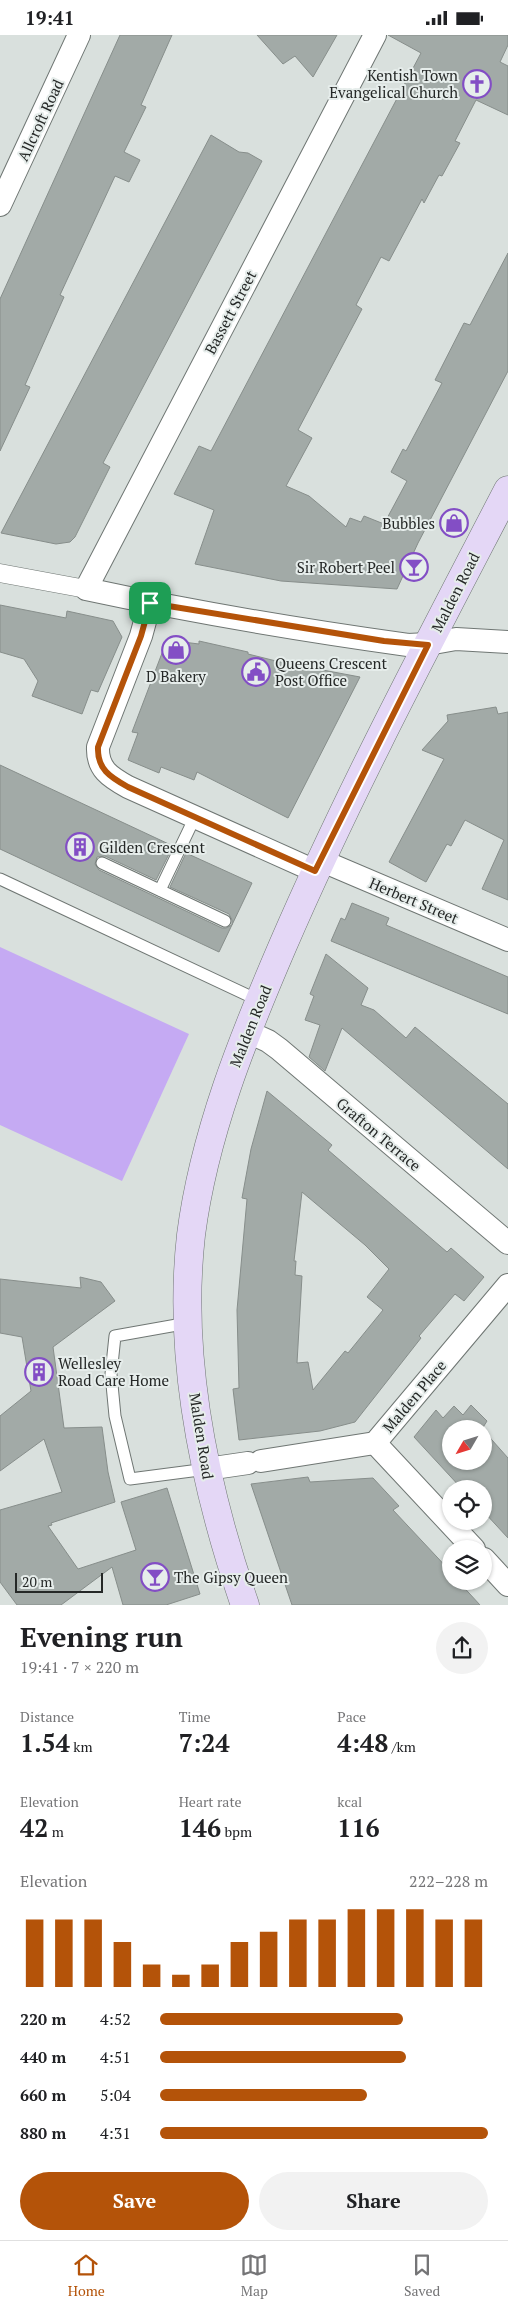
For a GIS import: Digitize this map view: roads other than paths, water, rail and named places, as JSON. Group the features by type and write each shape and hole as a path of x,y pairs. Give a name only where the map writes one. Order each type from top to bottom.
{"main road":[{"name":"Malden Road","path":"244,1605 212,1497 195,1402 188,1323 191,1235 201,1175 246,1031 317,866 508,490"}],"street":[{"name":"Allcroft Road","path":"0,205 79,35"},
{"name":"Bassett Street","path":"86,589 375,35"},
{"path":"0,573 150,603 384,641 428,645 456,639 508,642"},
{"path":"150,603 141,636 103,729 98,747 98,757 106,773 113,779 195,817 317,866"},
{"name":"Herbert Street","path":"317,866 508,940"},
{"name":"Grafton Terrace","path":"246,1031 268,1041 286,1054 508,1243"},
{"name":"Malden Place","path":"207,1469 376,1443 508,1285"},
{"path":"376,1443 466,1540"},
{"path":"492,1568 508,1585"}],"lane":[{"path":"160,890 195,817"},
{"path":"102,863 226,921"},
{"path":"0,879 260,1001"},
{"path":"188,1323 115,1336 111,1374 115,1416 130,1479 207,1469"}],"place":[{"name":"Kentish Town Evangelical Church","path":"477,84"},
{"name":"Bubbles","path":"454,523"},
{"name":"Sir Robert Peel","path":"414,567"},
{"name":"D Bakery","path":"176,650"},
{"name":"Queens Crescent Post Office","path":"256,672"},
{"name":"Gilden Crescent","path":"80,847"},
{"name":"Wellesley Road Care Home","path":"39,1372"},
{"name":"The Gipsy Queen","path":"155,1577"}]}
